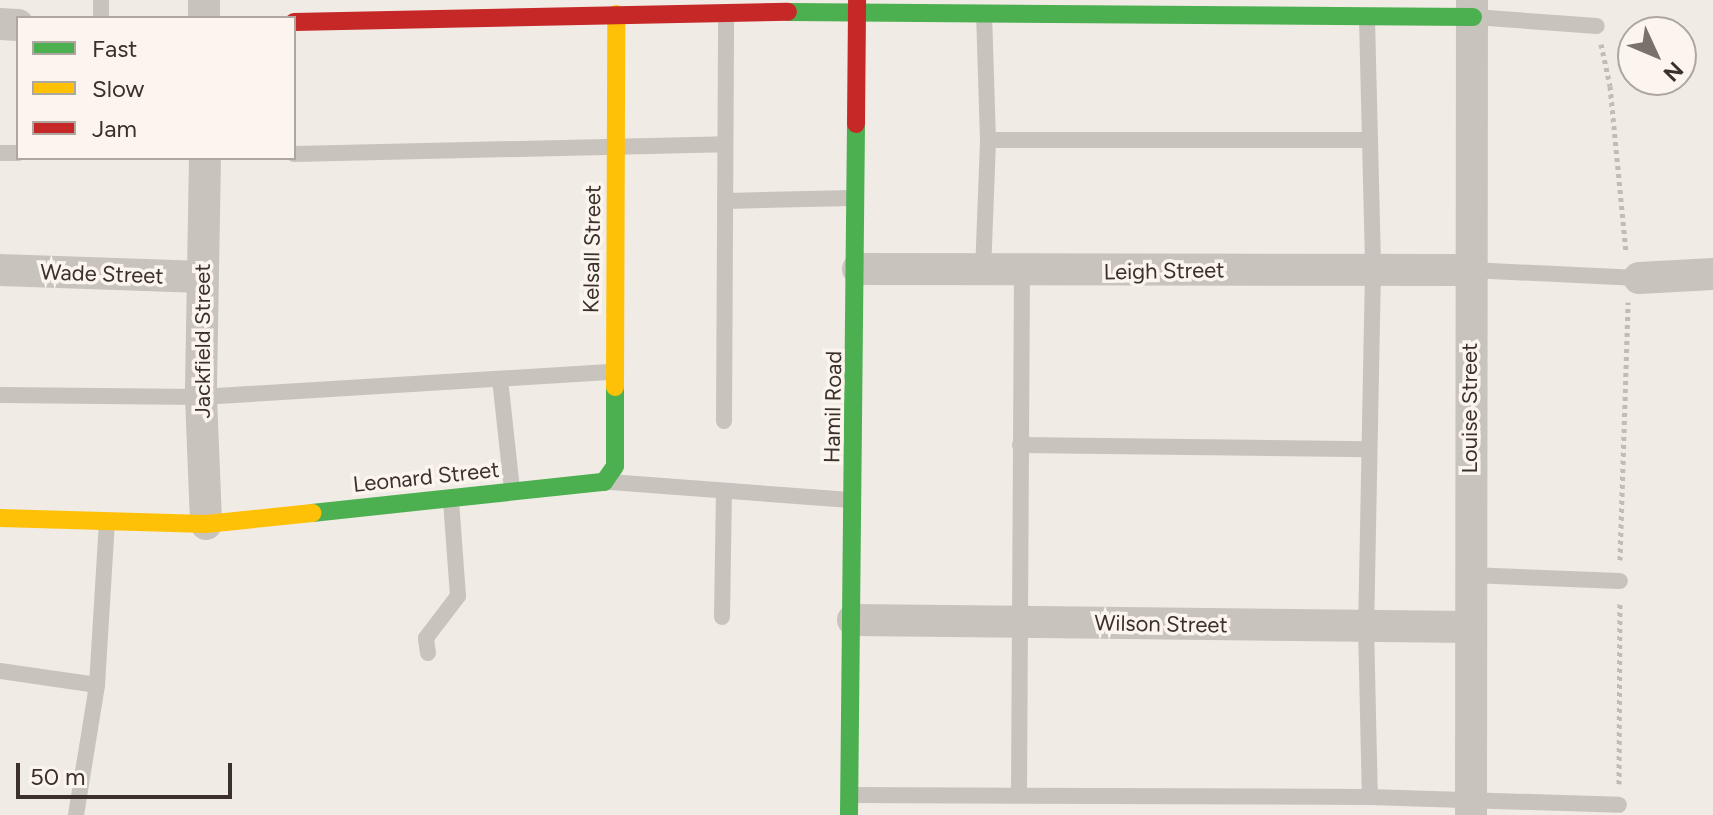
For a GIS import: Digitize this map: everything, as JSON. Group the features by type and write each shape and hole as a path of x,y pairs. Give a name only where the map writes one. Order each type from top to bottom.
{"street":[{"path":"302,22 444,9 559,8 616,14 857,5 1473,8"},
{"name":"Hamil Road","path":"849,815 856,500 857,5"},
{"name":"Louise Street","path":"1472,807 1469,627 1473,8"},
{"name":"Kelsall Street","path":"604,482 615,466 613,372 619,145 616,14"},
{"name":"Jackfield Street","path":"205,160 201,397 206,524"},
{"name":"Leigh Street","path":"858,269 983,272 1470,270"},
{"name":"Wade Street","path":"0,270 203,277"},
{"path":"1634,278 1713,274"},
{"name":"Leonard Street","path":"0,518 206,524 604,482"},
{"name":"Wilson Street","path":"853,620 1469,627"}],"lane":[{"path":"302,22 311,0"},
{"path":"983,272 988,140 984,7"},
{"path":"1368,7 1373,269 1366,626 1370,797"},
{"path":"1473,8 1597,26"},
{"path":"724,421 725,144 730,9"},
{"path":"988,140 1369,140"},
{"path":"296,154 725,144"},
{"path":"725,201 858,198"},
{"path":"1470,270 1634,278"},
{"path":"1019,793 1022,272"},
{"path":"0,395 201,397 613,372"},
{"path":"500,379 512,492"},
{"path":"1020,445 1368,449"},
{"name":"Leonard Street","path":"604,482 856,500"},
{"path":"722,617 724,491"},
{"path":"428,653 426,638 458,596 451,500"},
{"path":"76,815 97,685 107,522"},
{"path":"1470,575 1620,581"},
{"path":"0,671 97,685"},
{"path":"850,795 1019,793 1370,797 1472,807 1619,805"}],"path":[{"path":"1597,26 1610,86 1634,278 1620,581 1619,805"}],"traffic: fast":[{"path":"788,12 1473,17"},
{"path":"849,815 856,124"},
{"path":"312,513 604,482 615,466 615,387"}],"traffic: slow":[{"path":"615,387 616,14"},
{"path":"0,518 206,524 312,513"}],"traffic: jam":[{"path":"856,124 857,0"},
{"path":"296,22 788,12"}]}
